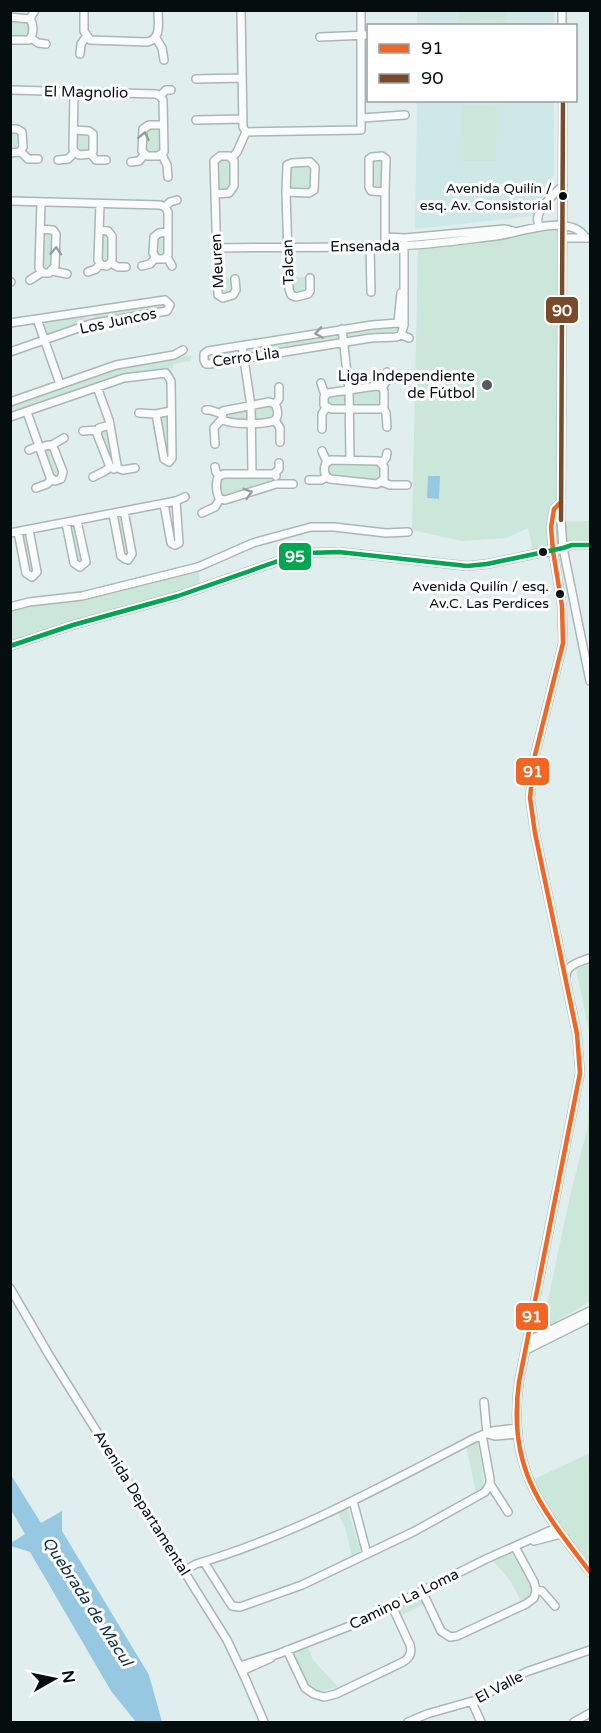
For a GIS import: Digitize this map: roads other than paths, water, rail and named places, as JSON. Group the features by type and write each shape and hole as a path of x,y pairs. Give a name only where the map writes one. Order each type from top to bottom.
{"street":[{"path":"31,38 30,19 34,10"},
{"path":"84,10 86,37 95,41 147,42 156,38 158,33 158,10"},
{"path":"241,10 243,127 246,132"},
{"path":"246,132 358,130 362,128 365,36 361,10"},
{"path":"10,17 30,19"},
{"path":"320,37 365,36"},
{"path":"80,54 81,44 86,37"},
{"path":"10,40 31,38"},
{"path":"31,38 38,43 46,44"},
{"path":"156,38 162,48 164,60"},
{"path":"196,79 242,78"},
{"name":"El Magnolio","path":"10,90 156,94 160,96"},
{"path":"162,155 164,150 163,100 160,96 166,90 171,90"},
{"path":"58,160 68,159 74,153 74,92"},
{"path":"563,102 561,502 563,548 591,681"},
{"path":"362,118 405,115"},
{"path":"196,120 243,119"},
{"path":"144,155 142,149 144,128 149,124 163,124"},
{"path":"10,129 17,129 23,133 21,152"},
{"path":"74,130 90,131 93,134 91,154"},
{"path":"215,194 229,194 233,190 234,163 232,158 246,132"},
{"path":"10,153 21,152"},
{"path":"21,152 28,159 38,159"},
{"path":"74,153 91,154"},
{"path":"91,154 96,160 106,160"},
{"path":"144,155 149,157 162,155"},
{"path":"131,162 140,160 144,155"},
{"path":"162,155 167,163 168,177"},
{"name":"Meuren","path":"232,158 227,155 215,160 218,295 224,298 233,296 236,290 236,279"},
{"path":"385,192 369,189 369,160 371,157 386,159 386,246"},
{"name":"Talcan","path":"286,192 309,193 314,190 314,164 310,162 288,164 286,168 286,192 290,294 294,297 308,294 310,278"},
{"path":"523,229 563,185"},
{"path":"10,201 160,205 165,207 168,212 167,257 172,266"},
{"path":"165,207 170,201 177,201"},
{"path":"41,202 39,265 41,273"},
{"path":"88,272 96,269 100,264 100,204"},
{"path":"537,216 537,223 540,227"},
{"path":"564,224 578,228 588,238"},
{"name":"Ensenada","path":"216,248 386,246 505,229 513,231 564,224"},
{"path":"40,229 53,230 56,234 53,271"},
{"path":"99,230 112,234 111,262 107,266 100,264"},
{"path":"155,258 154,237 159,233 167,232"},
{"name":"Ensenada","path":"386,237 404,242"},
{"path":"564,237 588,238"},
{"path":"401,335 404,242"},
{"path":"370,246 370,292"},
{"path":"155,258 167,257"},
{"path":"142,266 150,264 155,258"},
{"path":"111,262 118,267 126,267"},
{"path":"30,280 41,273 47,274 53,271 67,274"},
{"name":"Los Juncos","path":"10,323 165,300 170,305 167,311 90,324 10,352"},
{"path":"87,311 90,324"},
{"path":"37,319 60,384"},
{"name":"Cerro Lila","path":"401,324 342,329 206,351 204,360 206,364 210,364 345,342 401,335 409,338"},
{"path":"342,329 349,390 350,460"},
{"path":"243,346 251,406 252,473"},
{"path":"10,402 116,365 174,355 183,350"},
{"path":"325,396 330,393 381,387 386,382 387,372"},
{"path":"10,417 124,378 167,373 171,381 172,458 168,462 164,459 156,414"},
{"path":"321,383 326,408 322,414 322,429"},
{"path":"97,387 110,425 113,467"},
{"path":"275,404 279,399 279,387"},
{"path":"381,387 384,391 383,407 387,413 387,427"},
{"path":"214,444 214,428 226,410 269,402 275,404"},
{"path":"206,410 222,417 227,423 270,423 278,415 275,404"},
{"path":"326,408 379,409 383,407"},
{"path":"139,413 156,414 171,411"},
{"path":"27,412 52,479"},
{"path":"275,420 280,428 280,442"},
{"path":"83,431 97,430 110,425"},
{"path":"97,430 113,467"},
{"path":"29,450 52,445 64,438"},
{"path":"52,445 63,474 59,480 52,479"},
{"path":"322,451 327,462 325,471 330,479 407,485"},
{"path":"382,463 387,453"},
{"path":"327,462 350,460 382,463"},
{"path":"274,474 279,468 279,463"},
{"path":"382,463 384,469 382,482"},
{"path":"93,477 113,467 123,470 135,468"},
{"path":"215,467 219,476"},
{"path":"219,476 274,474"},
{"path":"274,474 277,479 276,484"},
{"path":"219,476 217,480 220,499"},
{"path":"309,480 321,480 327,477"},
{"path":"36,488 47,484 52,479"},
{"path":"220,499 225,500 276,484 292,484"},
{"path":"29,530 37,572 32,577 27,574 14,533 77,520 164,504 185,497"},
{"path":"202,513 215,507 220,499"},
{"path":"164,504 171,543 175,545 179,543 176,501"},
{"path":"561,502 552,514 553,550 563,619 561,652 534,759 530,788 533,823 579,1047 578,1085 517,1397 517,1431 528,1480 542,1507 591,1572"},
{"path":"113,514 121,556 128,560 132,554 124,512"},
{"path":"66,523 74,562 76,566 82,567 86,562 77,520"},
{"path":"10,607 28,602 82,596 198,567 253,543 311,527 334,527 386,533 408,532"},
{"path":"10,646 73,625 178,596 284,559 308,553 339,552 468,566 487,564 572,545 591,547"},
{"path":"562,606 575,606"},
{"path":"563,619 577,616"},
{"path":"559,955 564,964 571,966"},
{"path":"566,983 566,972 571,966 591,958"},
{"name":"Avenida Departamental","path":"10,1288 241,1668 264,1722"},
{"path":"528,1341 591,1311"},
{"path":"526,1350 591,1318"},
{"path":"484,1402 490,1484 508,1512"},
{"path":"184,1571 274,1538 494,1431 517,1431"},
{"path":"204,1562 232,1606 236,1607 302,1585 367,1554 480,1496 490,1484"},
{"path":"353,1501 367,1554"},
{"name":"Camino La Loma","path":"241,1668 350,1626 515,1547 558,1531"},
{"path":"422,1591 441,1631 448,1637 457,1636 526,1604 532,1600 536,1590 515,1547"},
{"path":"536,1590 544,1592 555,1606"},
{"path":"287,1650 303,1685 310,1693 320,1696 336,1694 403,1662 410,1655 410,1645 392,1606"},
{"name":"El Valle","path":"408,1722 427,1714 472,1702 526,1672 591,1650"},
{"path":"472,1702 481,1722"},
{"path":"574,1722 591,1713"}],"water":[{"path":"428,476 440,476 439,499 427,498"},
{"name":"Quebrada de Macul","path":"11,1475 41,1523 62,1511 62,1531 149,1675 162,1722 136,1722 111,1691 30,1552 11,1546 11,1543 25,1534 11,1510"}],"place":[{"name":"Avenida Quilín / esq. Av. Consistorial","path":"563,196"},
{"name":"Liga Independiente de Fútbol","path":"487,385"},
{"name":"Avenida Quilín / esq. Av.C. Las Perdices","path":"560,594"}]}
